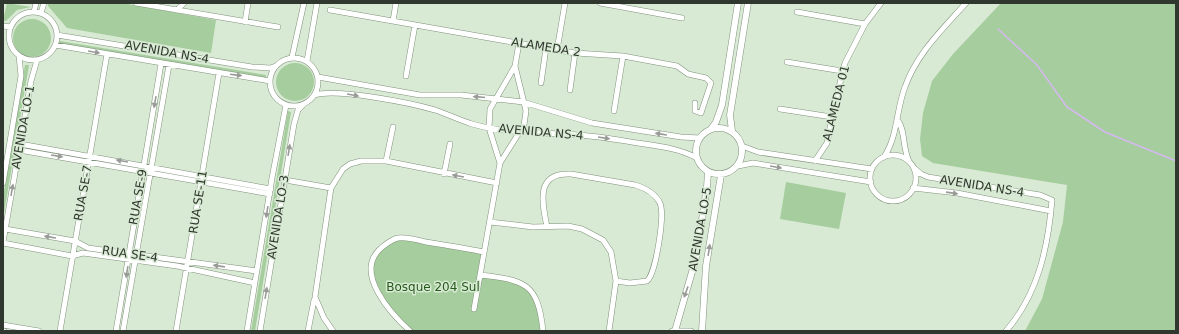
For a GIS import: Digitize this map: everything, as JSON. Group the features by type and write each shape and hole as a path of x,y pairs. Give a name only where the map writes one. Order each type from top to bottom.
{"main road":[{"path":"711,129 726,128 732,131 739,138 742,146 742,156 738,166 728,173 721,174 708,172 699,163 696,147 700,138 711,129 716,122 722,105 738,3"},
{"path":"732,131 730,115 748,3"},
{"name":"AVENIDA LO-5","path":"674,331 696,258 708,172"},
{"name":"AVENIDA LO-5","path":"702,331 706,266 721,174"}],"street":[{"path":"34,12 36,3"},
{"path":"42,14 44,3"},
{"path":"136,3 278,27"},
{"path":"177,10 184,3"},
{"path":"245,22 248,3"},
{"path":"292,57 304,3"},
{"path":"307,61 317,3"},
{"path":"393,21 396,3"},
{"path":"557,50 565,3"},
{"path":"600,3 682,18"},
{"name":"ALAMEDA 01","path":"815,161 827,143 842,71 852,47 865,24 881,3"},
{"path":"884,157 890,147 904,87 913,68 925,50 966,3"},
{"name":"ALAMEDA 2","path":"330,10 575,53 622,56 677,66 688,74 706,78 710,83 701,113 695,111 695,103"},
{"path":"34,12 42,14 52,22 57,35 55,45 51,52 37,60 31,60 19,56 11,46 9,39 11,27 23,14 34,12"},
{"path":"797,12 865,24"},
{"path":"406,76 415,25"},
{"path":"3,26 11,27"},
{"name":"AVENIDA NS-4","path":"57,35 252,67 270,68 276,66"},
{"path":"3,38 9,39"},
{"path":"500,163 489,128 490,109 495,98 515,66 519,43"},
{"name":"AVENIDA NS-4","path":"55,45 161,64 270,81"},
{"path":"541,83 546,48"},
{"path":"570,90 575,53"},
{"name":"RUA SE-7","path":"60,331 107,54"},
{"name":"AVENIDA LO-1","path":"3,183 21,76 19,56"},
{"path":"614,111 622,56"},
{"path":"292,57 307,61 313,66 318,77 318,88 315,95 302,105 286,105 275,96 270,81 271,73 276,66 292,57"},
{"name":"AVENIDA LO-1","path":"3,243 31,81 37,60"},
{"path":"787,62 842,71"},
{"name":"RUA SE-9","path":"116,331 161,64"},
{"name":"RUA SE-9","path":"123,331 169,65"},
{"path":"474,309 500,163 520,133 526,119 515,66"},
{"name":"RUA SE-11","path":"176,331 218,73"},
{"name":"AVENIDA NS-4","path":"318,77 420,95 461,95 523,102 592,123 681,137 700,138"},
{"name":"AVENIDA NS-4","path":"315,95 322,92 338,92 419,106 472,124 489,128 520,133 579,135 667,148 687,153 697,158"},
{"name":"AVENIDA LO-3","path":"247,331 286,105"},
{"name":"AVENIDA LO-3","path":"260,331 294,124 298,110 302,105"},
{"path":"780,109 832,117"},
{"path":"897,119 903,128 903,146 909,161 914,168 916,182 913,188 903,198 890,200 877,194 871,182 872,169 879,160 884,157 897,155 909,161"},
{"path":"386,161 393,127"},
{"path":"444,174 450,144"},
{"path":"742,146 758,152 872,169"},
{"path":"19,147 90,156 143,168"},
{"path":"19,147 89,162 151,169 270,191"},
{"path":"308,331 331,188 336,176 350,164 371,160 386,161 444,174 497,183"},
{"path":"738,166 753,163 871,182"},
{"name":"AVENIDA NS-4","path":"913,188 956,193 1051,211 1052,200 1040,195 928,177 921,174 914,168"},
{"path":"547,227 543,207 544,189 546,181 551,177 571,174 645,188 657,198 660,205 661,224 652,273 647,281 630,283 616,282"},
{"path":"285,180 331,188"},
{"path":"1006,331 1020,313 1037,279 1044,256 1051,211"},
{"path":"490,222 547,227 568,226 582,229 603,240 611,252 616,282 609,331"},
{"name":"RUA SE-4","path":"5,229 75,241 88,248 128,256 257,271"},
{"path":"410,331 401,323 384,301 370,278 371,263 376,252 383,246 398,238 484,252"},
{"name":"RUA SE-4","path":"3,243 72,256 83,253 128,256"},
{"name":"RUA SE-4","path":"135,257 256,283"},
{"path":"480,275 518,282 529,286 536,297 541,310 543,331"},
{"path":"314,297 324,318 333,331"},
{"path":"3,325 39,331"},
{"path":"674,331 691,331"}],"green space":[{"path":"7,3 31,7 17,10 6,21 3,20"},
{"path":"48,3 122,3 216,20 211,53 67,28 48,6"},
{"path":"1001,3 1176,3 1176,331 1025,331 1042,299 1063,222 1067,185 933,163 922,156 920,139 923,113 932,81 953,54"},
{"path":"28,19 36,19 46,24 50,31 50,45 46,52 36,57 28,57 18,52 16,49 13,42 13,34 18,24 21,22"},
{"path":"60,41 266,75 266,78 59,44"},
{"path":"295,63 308,69 314,82 308,95 295,101 282,95 276,82 282,69"},
{"path":"25,65 29,65 3,219 3,197"},
{"path":"288,111 291,112 255,331 251,331"},
{"path":"786,182 846,193 839,229 780,219"},
{"name":"Bosque 204 Sul","path":"398,238 484,252 480,275 518,282 536,297 543,331 410,331 376,290 371,263 376,252"}],"waterway":[{"path":"998,29 1037,65 1067,107 1105,132 1176,161"}]}
